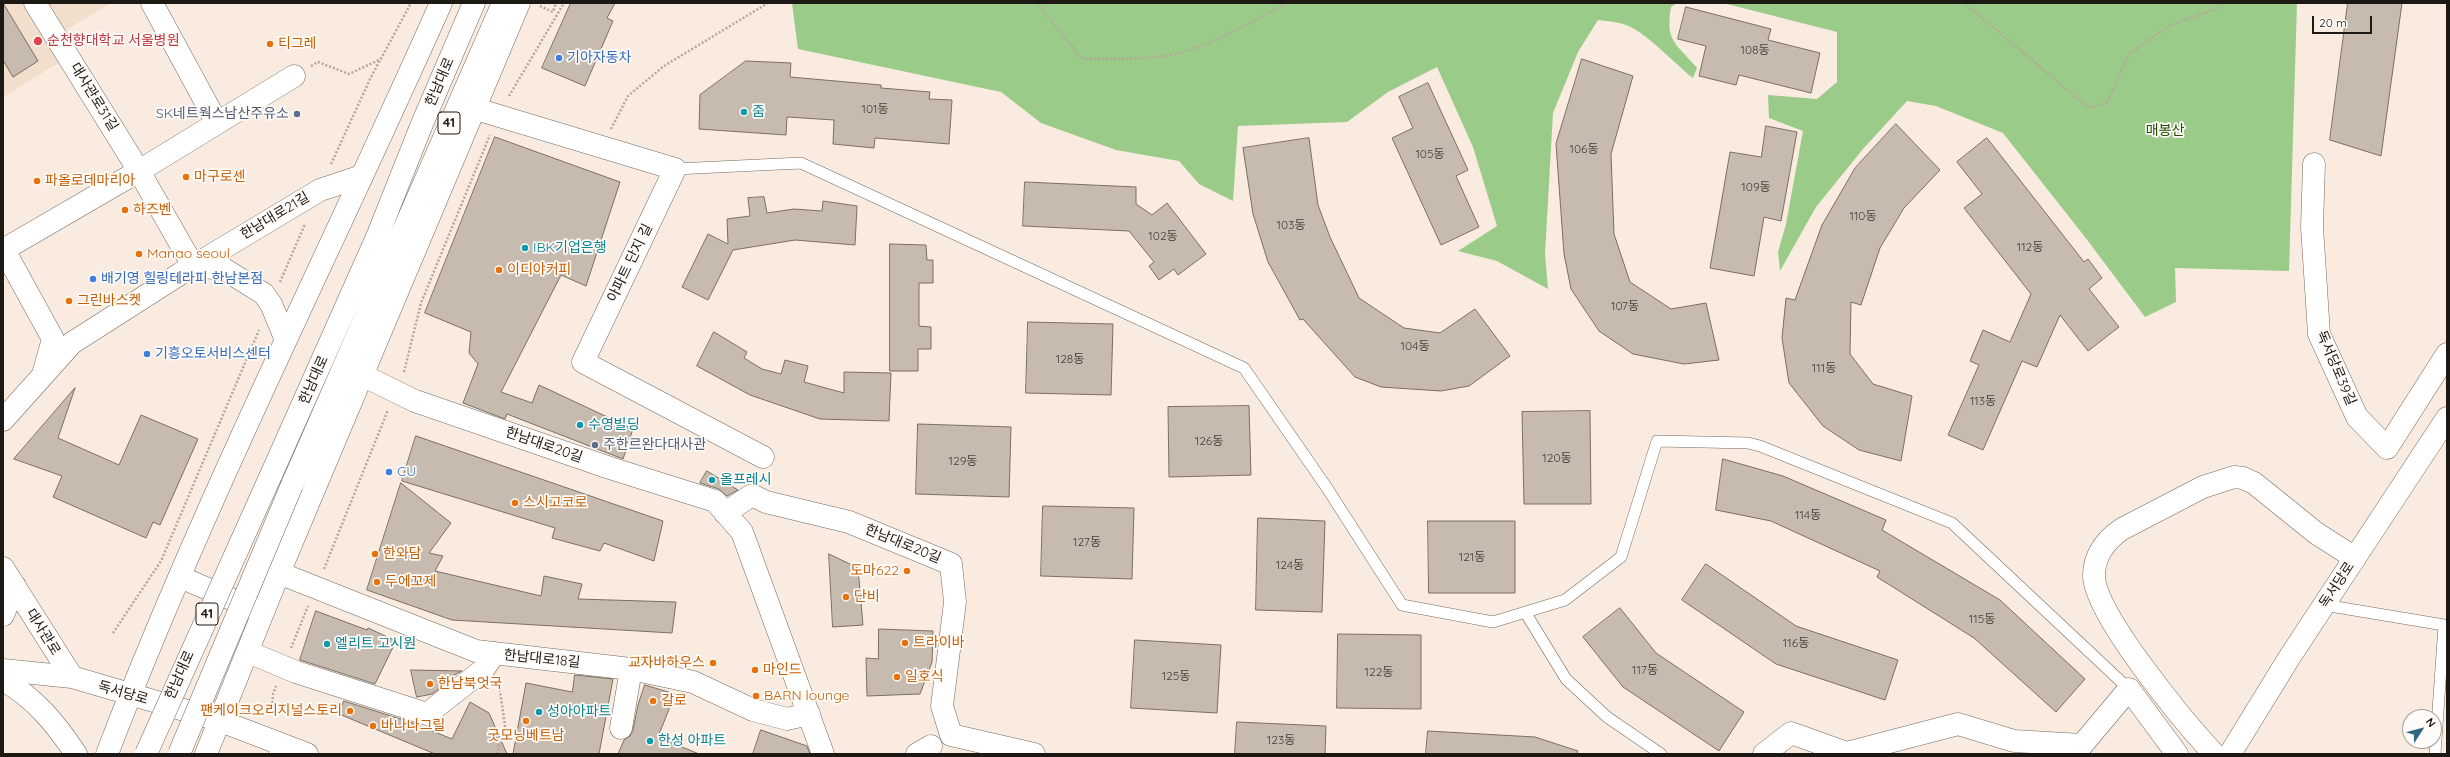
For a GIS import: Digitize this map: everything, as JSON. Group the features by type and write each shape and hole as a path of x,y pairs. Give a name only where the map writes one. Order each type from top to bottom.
{"street":[{"name":"대사관로31길","path":"35,3 139,171"},
{"path":"152,3 218,123"},
{"path":"107,754 180,577 286,340 441,3"},
{"name":"한남대로","path":"146,754 378,237 422,124 474,3"},
{"name":"한남대로","path":"179,754 292,485 503,3"},
{"path":"206,754 218,720 248,652 279,573 476,109 519,3"},
{"path":"3,249 139,171 294,76"},
{"path":"476,109 676,170"},
{"name":"독서당로39길","path":"2314,164 2312,227 2319,334 2357,417 2387,448 2447,354"},
{"name":"아파트 단지 길","path":"676,170 583,362 763,457"},
{"path":"139,171 192,266 224,269 264,294 271,304 286,340"},
{"name":"한남대로21길","path":"3,420 72,343 192,266 320,190 362,176"},
{"name":"한남대로21길","path":"3,249 53,339 44,373"},
{"name":"한남대로20길","path":"362,375 438,409 610,468 715,501 742,532 823,754"},
{"name":"독서당로","path":"2230,754 2324,605 2447,418"},
{"path":"2214,754 2188,724 2132,651 2103,603 2094,577 2096,561 2110,537 2122,529 2203,487 2234,477 2243,478 2254,483 2310,528 2355,558"},
{"name":"한남대로20길","path":"725,513 752,495 766,502 849,522 951,564 955,602 942,706 951,735 1034,754"},
{"name":"대사관로","path":"3,568 72,677"},
{"name":"한남대로18길","path":"279,573 476,651 631,669 693,682 752,710 787,719 809,714"},
{"path":"180,577 264,613"},
{"name":"대사관로","path":"3,615 15,586"},
{"path":"248,652 284,666 426,714 484,670 495,653"},
{"path":"621,728 631,669"},
{"name":"독서당로","path":"3,670 72,677 218,720 294,753"},
{"path":"3,680 17,688 50,716 76,754"},
{"path":"1764,754 1791,733 1847,752 1958,724 2014,741 2082,745 2129,689 2177,754"},
{"path":"2008,754 2055,744"}],"lane":[{"path":"676,170 801,163 1244,368 1327,488 1402,605 1494,622 1565,600 1621,557 1657,441 1748,443 1952,523 2129,689"},
{"path":"2324,605 2445,626 2435,754"},
{"path":"1525,612 1566,679 1607,717 1661,754"}],"path":[{"path":"320,190 381,59 411,3"},
{"path":"534,3 553,12 556,3"},
{"path":"272,711 273,694 408,362 421,303 498,115 564,3"},
{"path":"606,148 613,122 628,96 664,66 768,3"},
{"path":"1037,3 1082,59 1149,57 1180,52 1249,24 1286,3"},
{"path":"1964,3 2089,108 2107,103 2128,54 2170,25 2217,9 2221,3"},
{"path":"294,76 318,62 349,74 381,59"},
{"path":"113,633 161,561 306,221"},
{"path":"495,653 505,726 497,754"}],"shaded area":[{"name":"순천향대학교 서울병원","path":"3,3 111,3 66,30 78,51 3,97"}],"green space":[{"path":"792,3 1677,3 1671,7 1671,35 1678,47 1697,68 1693,78 1651,41 1634,29 1619,23 1598,20 1578,52 1553,113 1545,254 1548,289 1497,261 1458,251 1497,226 1473,147 1437,67 1388,92 1347,122 1238,126 1233,201 1199,184 1179,161 1116,150 1041,123 1001,92 798,49"},
{"name":"매봉산","path":"1723,3 2297,3 2289,271 2175,268 2176,302 2145,317 2085,237 2003,133 1936,106 1907,101 1863,149 1816,207 1780,271 1778,252 1786,224 1803,131 1769,118 1768,95 1817,99 1837,82 1837,32"}],"building":[{"path":"3,3 38,61 13,77 3,60"},
{"path":"571,3 615,3 607,18 613,21 585,86 542,68"},
{"path":"2348,3 2402,3 2381,156 2330,140"},
{"path":"1686,7 1771,29 1768,40 1820,53 1811,93 1739,75 1736,85 1699,76 1706,46 1678,39"},
{"path":"1582,59 1633,76 1611,154 1614,234 1630,282 1671,309 1706,303 1719,360 1684,364 1633,354 1599,331 1571,289 1564,254 1556,144"},
{"path":"746,61 791,63 790,77 881,85 881,88 930,92 929,99 952,100 949,144 875,138 874,148 833,144 834,120 787,117 786,135 699,129 700,95"},
{"path":"1428,83 1468,170 1456,176 1479,227 1441,245 1392,138 1413,128 1399,97"},
{"path":"1896,124 1940,170 1904,208 1880,248 1861,305 1851,302 1850,354 1873,384 1912,396 1901,461 1859,450 1823,426 1789,383 1782,338 1786,298 1795,300 1822,225 1855,168"},
{"path":"1766,126 1797,132 1781,221 1764,217 1754,276 1710,268 1730,152 1761,157"},
{"name":"IBK기업은행","path":"495,137 620,182 586,286 561,275 501,392 532,403 539,385 633,429 623,459 507,414 505,419 463,403 478,364 469,353 471,332 425,313"},
{"path":"1309,138 1318,205 1330,237 1359,298 1404,328 1440,333 1475,309 1510,356 1469,386 1441,391 1381,387 1355,377 1303,319 1300,320 1268,262 1253,214 1243,148"},
{"path":"1987,138 2084,262 2088,259 2102,278 2089,289 2119,327 2088,351 2060,315 2037,367 2022,361 1983,450 1948,435 1979,365 1970,361 1983,330 2010,342 2031,294 1964,208 1982,194 1957,162"},
{"path":"1025,182 1136,187 1136,204 1152,215 1167,203 1206,254 1178,275 1174,269 1159,280 1149,266 1154,262 1129,231 1023,226"},
{"path":"764,197 767,213 794,209 822,211 823,201 857,206 855,245 795,240 733,250 708,300 682,287 708,234 728,244 727,219 750,216 748,198"},
{"path":"890,244 926,245 927,260 933,260 933,283 919,283 919,326 931,327 931,349 918,349 918,371 890,371"},
{"path":"1028,322 1113,324 1111,395 1026,393"},
{"path":"714,332 747,352 744,358 762,369 781,374 785,360 808,366 804,382 844,393 844,372 891,373 889,421 820,419 750,395 697,366"},
{"path":"75,388 58,438 119,465 141,415 198,439 160,525 153,522 146,538 53,497 62,476 14,459"},
{"path":"1249,406 1251,475 1169,477 1168,407"},
{"path":"1590,411 1591,504 1524,504 1522,412"},
{"path":"918,424 1011,427 1009,497 916,494"},
{"path":"416,436 663,521 654,561 604,543 600,551 552,538 555,528 402,481"},
{"path":"1723,459 1783,476 1886,520 1882,530 2000,600 2085,679 2056,712 1974,638 1877,577 1880,571 1771,521 1716,510"},
{"path":"707,471 738,490 727,496 719,489 700,483"},
{"path":"401,483 451,523 429,553 443,556 435,571 541,596 544,576 582,584 578,599 676,602 672,633 452,620 367,590"},
{"path":"1043,506 1134,508 1132,579 1041,576"},
{"path":"1258,518 1325,521 1322,612 1256,610"},
{"path":"1428,521 1515,521 1515,593 1429,593"},
{"name":"단비","path":"829,554 858,568 863,625 833,627"},
{"path":"1706,564 1796,626 1898,660 1885,700 1776,664 1682,600"},
{"path":"1620,608 1656,653 1744,712 1719,751 1623,687 1583,637"},
{"path":"316,611 367,630 368,628 396,641 375,684 300,660"},
{"path":"879,629 933,631 932,662 920,694 867,696 866,658 878,659"},
{"path":"1338,634 1421,635 1421,709 1337,708"},
{"path":"1135,640 1221,645 1217,713 1131,708"},
{"name":"한남북엇국","path":"411,670 462,671 439,683 443,686 432,694 417,697"},
{"path":"575,675 613,679 599,754 513,754 526,683 572,692"},
{"path":"645,685 675,694 658,737 699,754 618,754 624,740 630,736 633,730 638,705"},
{"path":"344,701 413,723 452,739 470,702 489,713 507,754 435,754 339,714"},
{"path":"1237,722 1326,726 1325,754 1235,754"},
{"path":"761,730 807,746 810,754 753,754"},
{"path":"1428,731 1535,737 1578,751 1577,754 1426,754"}],"place":[{"name":"순천향대학교 서울병원","path":"38,41"},
{"name":"티그레","path":"270,44"},
{"name":"기아자동차","path":"559,58"},
{"name":"줌","path":"744,112"},
{"name":"SK네트웍스남산주유소","path":"297,114"},
{"name":"마구로센","path":"186,177"},
{"name":"파올로데마리아","path":"37,181"},
{"name":"하즈벤","path":"125,210"},
{"name":"IBK기업은행","path":"525,248"},
{"name":"Manao seoul","path":"139,254"},
{"name":"이디야커피","path":"499,270"},
{"name":"배기영 힐링테라피 한남본점","path":"93,279"},
{"name":"그린바스켓","path":"69,301"},
{"name":"기흥오토서비스센터","path":"147,354"},
{"name":"수영빌딩","path":"580,425"},
{"name":"주한르완다대사관","path":"595,445"},
{"name":"CU","path":"389,472"},
{"name":"올프레시","path":"712,480"},
{"name":"스시고코로","path":"515,503"},
{"name":"한와담","path":"375,554"},
{"name":"도마622","path":"907,571"},
{"name":"두에꼬제","path":"377,582"},
{"name":"단비","path":"846,597"},
{"name":"트라이바","path":"905,643"},
{"name":"엘리트 고시원","path":"327,644"},
{"name":"교자바하우스","path":"713,663"},
{"name":"마인드","path":"755,670"},
{"name":"일호식","path":"897,677"},
{"name":"한남북엇국","path":"430,684"},
{"name":"BARN lounge","path":"756,696"},
{"name":"갈로","path":"653,701"},
{"name":"팬케이크오리지널스토리","path":"350,711"},
{"name":"성아아파트","path":"539,712"},
{"name":"굿모닝베트남","path":"526,721"},
{"name":"바나나그릴","path":"373,726"},
{"name":"한성 아파트","path":"650,741"}]}
